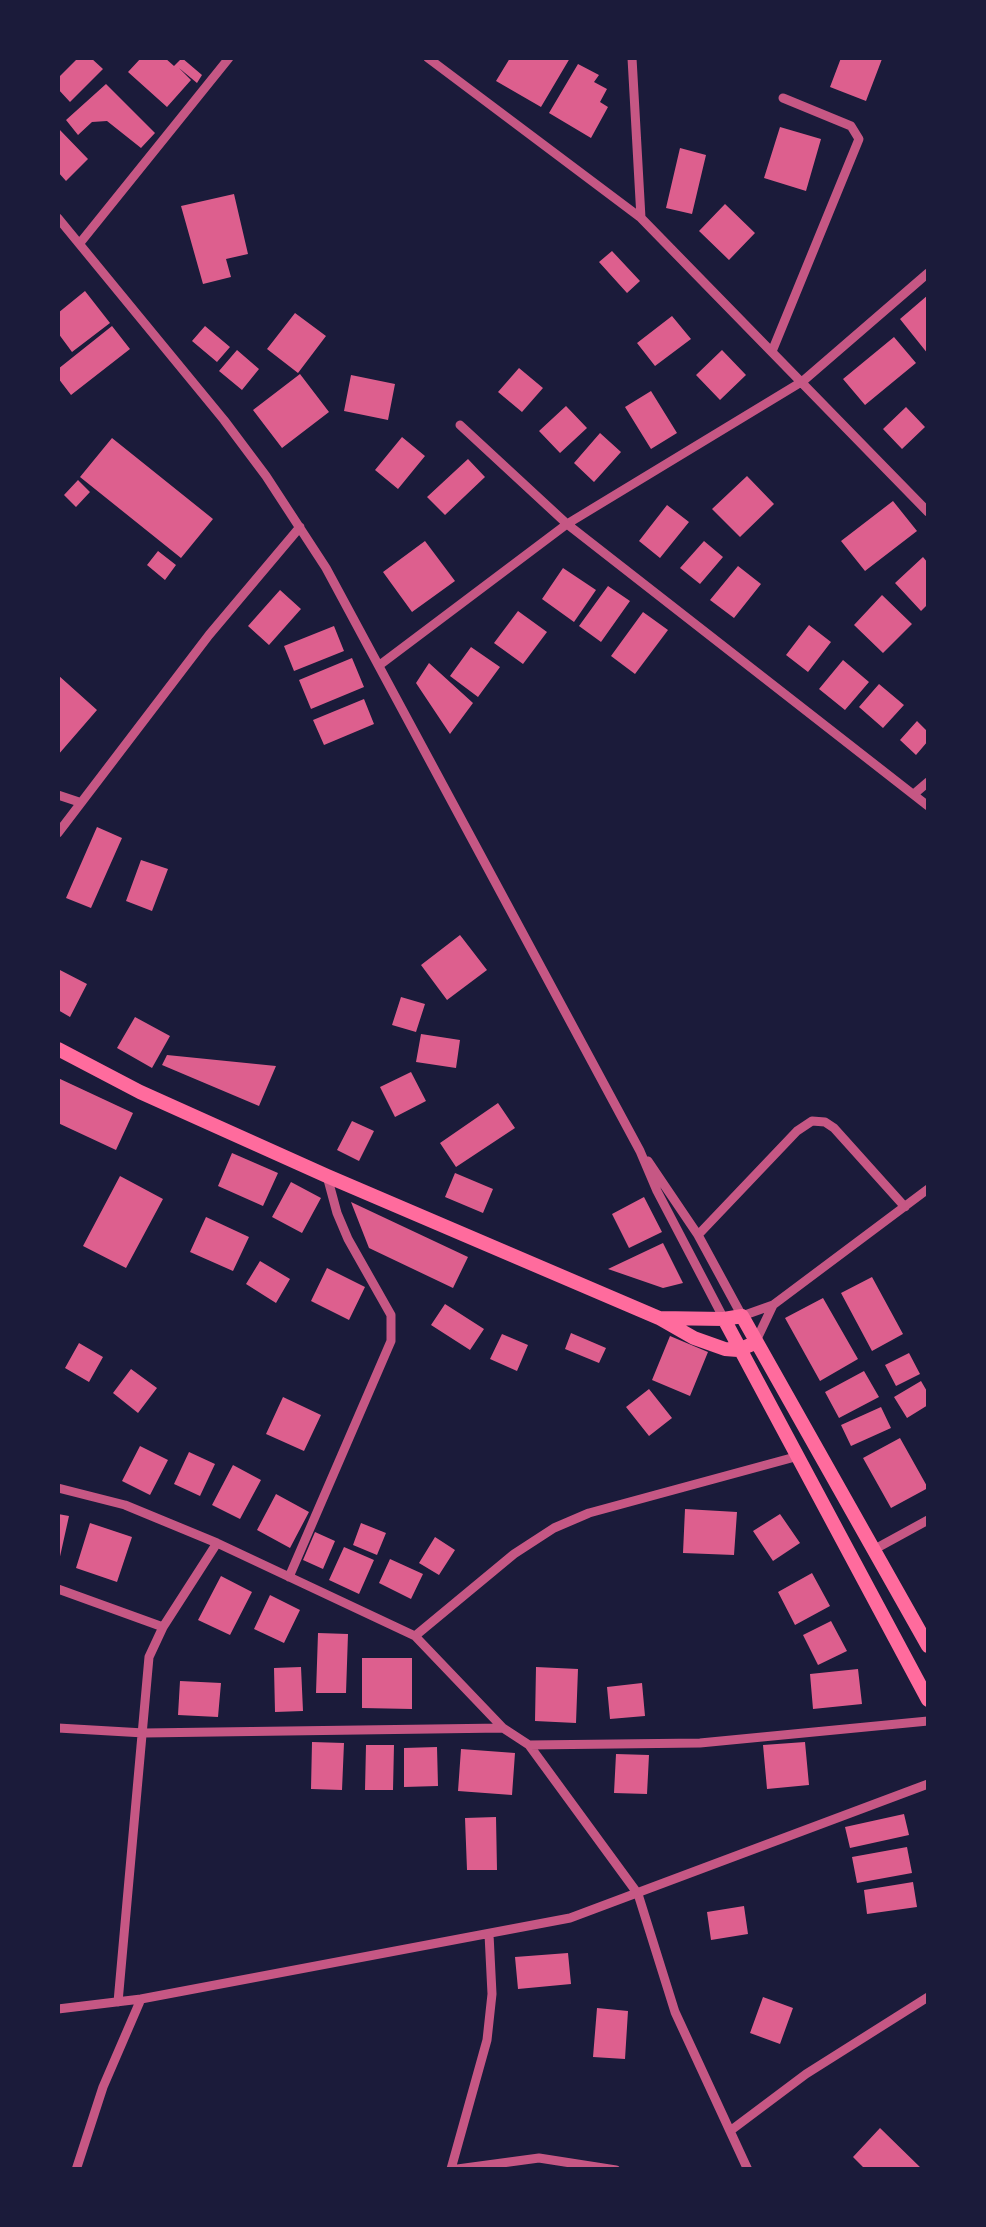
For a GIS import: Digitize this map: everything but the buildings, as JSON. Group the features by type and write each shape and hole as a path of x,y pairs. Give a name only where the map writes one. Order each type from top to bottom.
{"main road":[{"path":"58,1049 140,1092 659,1318 708,1344 738,1350 755,1343"},
{"path":"659,1318 724,1320 742,1316 928,1646"},
{"path":"724,1320 928,1700"}],"street":[{"path":"80,243 229,58"},
{"path":"428,58 641,218 928,512"},
{"path":"632,58 641,218"},
{"path":"773,349 858,139 851,126 784,98"},
{"path":"58,218 224,420 300,527 381,664 640,1151 656,1192 724,1320"},
{"path":"381,664 567,524 804,381 928,273"},
{"path":"460,425 567,524 928,806"},
{"path":"58,833 209,635 300,527"},
{"path":"914,794 928,782"},
{"path":"58,795 78,802"},
{"path":"698,1236 798,1131 812,1122 825,1122 834,1128 905,1207"},
{"path":"640,1151 666,1184 742,1316 773,1304 928,1189"},
{"path":"289,1577 391,1341 391,1314 342,1226 327,1176"},
{"path":"755,1343 773,1304"},
{"path":"415,1636 514,1554 554,1528 589,1513 795,1457"},
{"path":"58,1488 125,1505 217,1543 415,1636 503,1728 529,1745 638,1894 675,2012 745,2168"},
{"path":"875,1549 928,1520"},
{"path":"118,2002 148,1657 217,1543"},
{"path":"58,1588 163,1627"},
{"path":"529,1745 700,1743 928,1721"},
{"path":"58,1728 144,1733 503,1728"},
{"path":"58,2009 142,1999 570,1918 928,1784"},
{"path":"489,1934 492,1994 487,2040 451,2169 539,2158 616,2170"},
{"path":"730,2131 806,2074 928,1997"},
{"path":"76,2170 103,2087 142,1999"}]}
